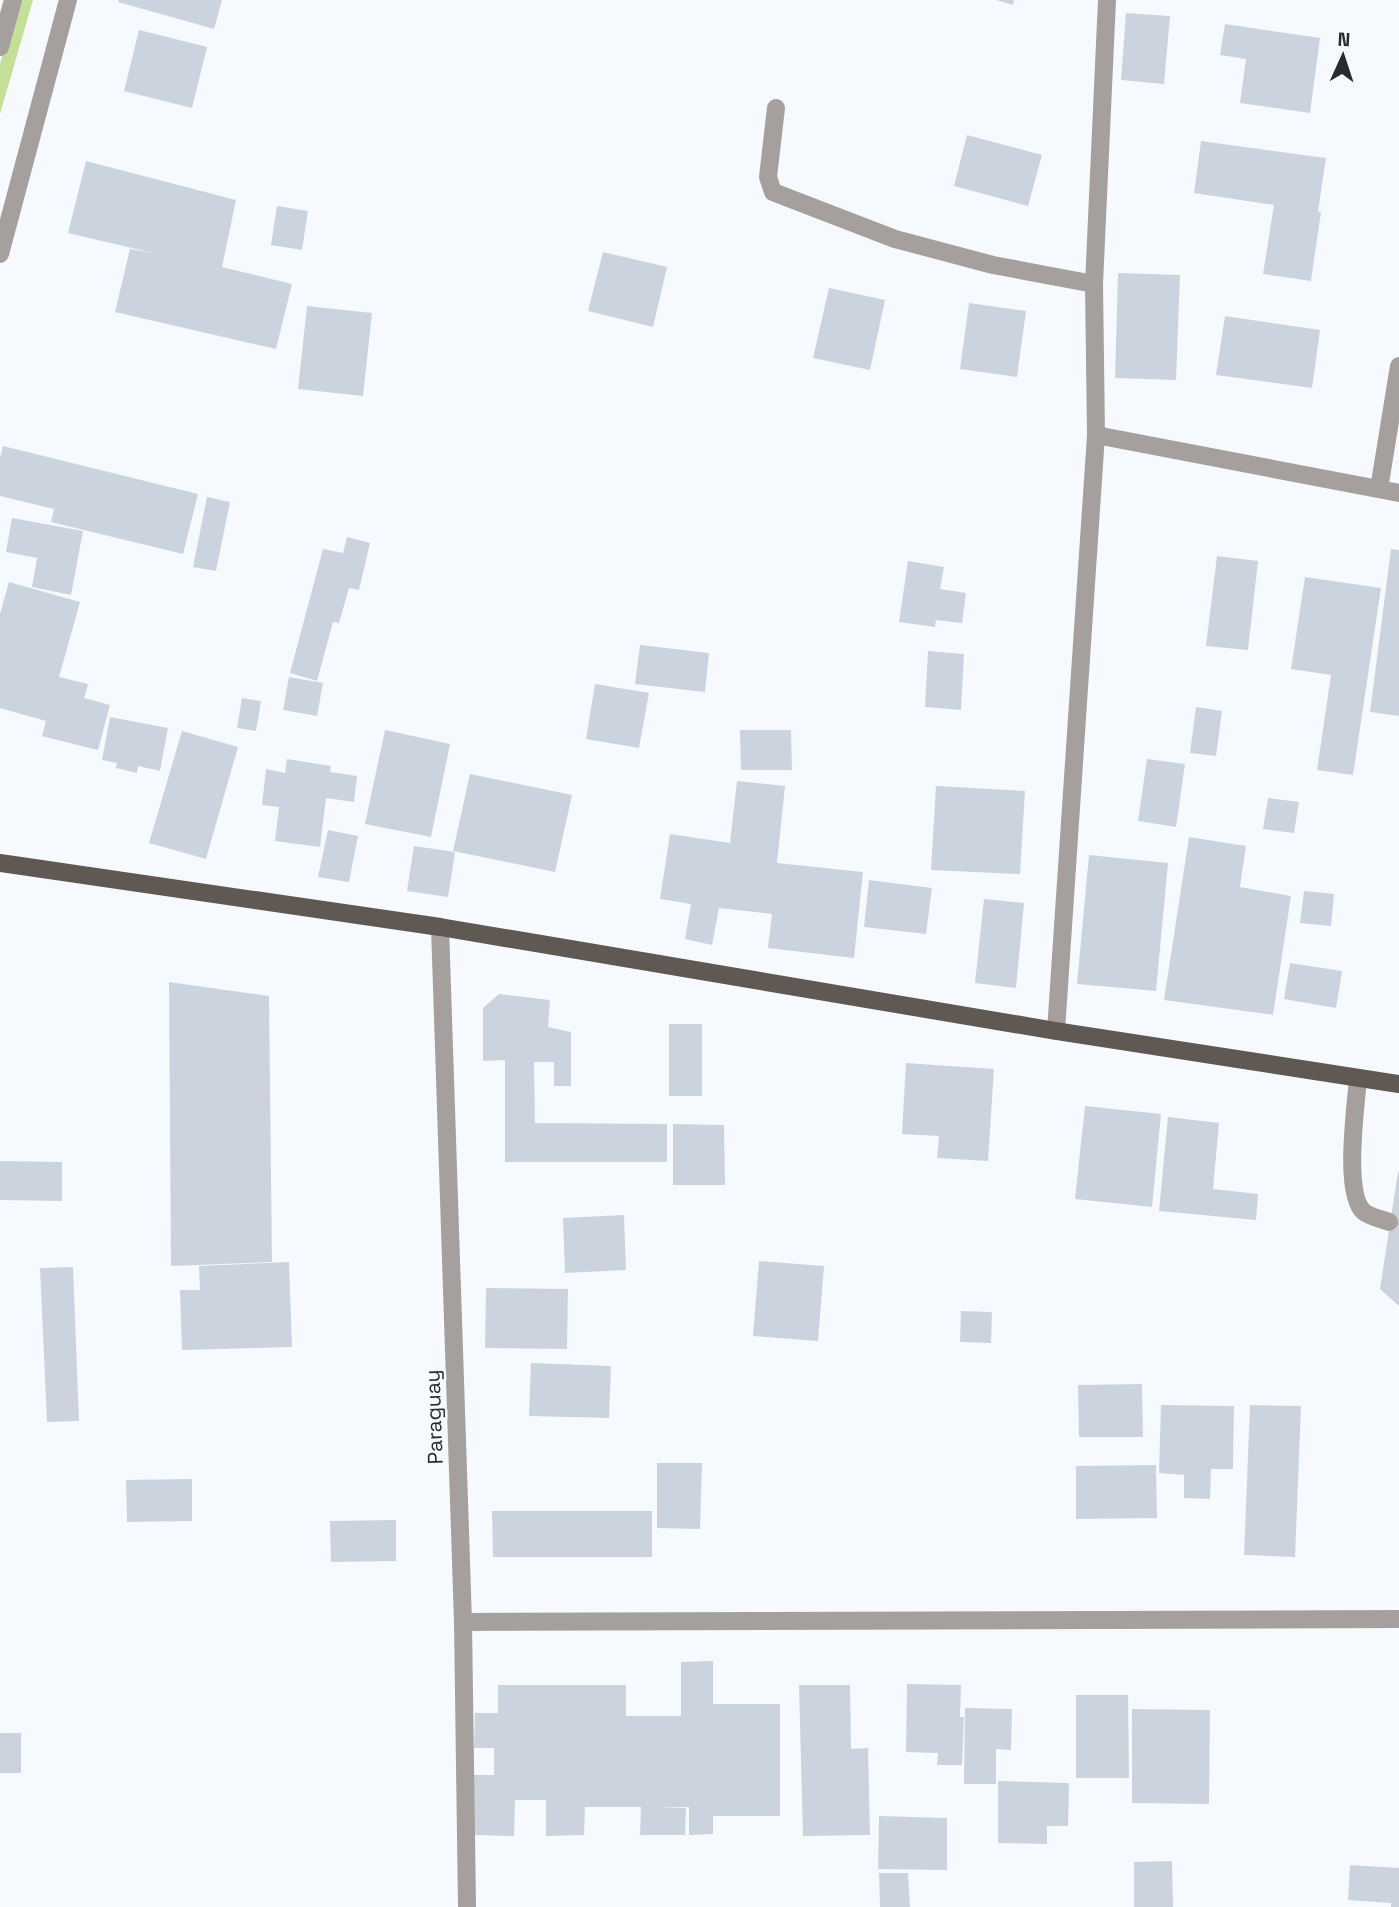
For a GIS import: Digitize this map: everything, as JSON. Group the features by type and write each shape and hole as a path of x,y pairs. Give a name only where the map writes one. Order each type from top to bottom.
{"main road":[{"path":"0,863 440,927 1056,1031 1399,1084"}],"street":[{"path":"0,47 13,0"},
{"path":"0,254 68,0"},
{"path":"1056,1031 1096,435 1094,284 1107,0"},
{"path":"776,108 768,177 773,192 895,239 993,265 1094,284"},
{"path":"1379,489 1399,366"},
{"path":"1096,435 1399,493"},
{"name":"Paraguay","path":"440,927 463,1622 467,1907"},
{"path":"1358,1078 1352,1168 1355,1198 1364,1213 1390,1222"},
{"path":"463,1622 1399,1619"}],"green space":[{"path":"18,0 33,0 0,114 0,64"}],"building":[{"path":"222,0 214,29 118,2"},
{"path":"996,0 1014,0 1013,5"},
{"path":"1126,13 1170,16 1164,84 1121,80"},
{"path":"1225,24 1320,38 1310,113 1240,103 1246,59 1220,55"},
{"path":"139,30 207,47 192,108 124,91"},
{"path":"967,135 1042,155 1028,206 954,186"},
{"path":"1201,141 1326,158 1311,281 1263,274 1274,205 1194,193"},
{"path":"86,161 236,200 222,267 292,284 276,349 115,312 130,249 153,253 68,233"},
{"path":"277,206 308,211 302,250 271,245"},
{"path":"603,252 667,267 653,327 588,311"},
{"path":"1118,273 1180,275 1176,380 1115,378"},
{"path":"829,288 885,300 870,370 813,358"},
{"path":"969,303 1026,311 1017,377 960,369"},
{"path":"307,306 372,313 363,396 298,389"},
{"path":"1225,316 1320,330 1312,388 1216,375"},
{"path":"3,446 198,494 183,554 51,522 54,509 0,496 0,458"},
{"path":"207,497 230,502 216,571 193,567"},
{"path":"12,518 83,531 71,595 32,587 37,558 6,552"},
{"path":"347,537 370,543 359,590 349,588 339,623 333,622 317,681 290,673 323,549 343,553"},
{"path":"1391,549 1399,550 1399,716 1370,712"},
{"path":"1217,556 1258,561 1248,650 1206,646"},
{"path":"908,561 944,567 940,589 966,593 962,623 936,620 935,627 899,622"},
{"path":"1305,577 1381,588 1353,775 1317,770 1331,675 1291,669"},
{"path":"9,582 80,602 59,677 88,684 84,698 110,705 98,750 42,736 46,721 0,708 0,614"},
{"path":"640,645 709,653 705,692 635,684"},
{"path":"928,651 964,654 961,710 925,707"},
{"path":"289,677 323,683 317,716 283,710"},
{"path":"595,684 649,693 639,748 586,739"},
{"path":"242,698 261,701 256,731 237,728"},
{"path":"1196,707 1222,711 1216,756 1190,753"},
{"path":"110,717 168,728 160,771 138,766 137,773 116,768 117,763 102,760"},
{"path":"385,730 450,744 431,837 365,824"},
{"path":"740,730 791,730 792,770 741,770"},
{"path":"182,731 238,747 206,859 149,843"},
{"path":"287,759 331,766 330,772 357,776 354,802 326,798 320,847 275,841 279,807 262,805 266,769 285,773"},
{"path":"1147,759 1185,764 1176,827 1138,821"},
{"path":"470,774 572,795 555,872 453,851"},
{"path":"737,781 785,786 777,863 863,872 854,958 768,948 772,914 719,908 712,945 685,939 691,904 660,899 670,834 730,843"},
{"path":"936,786 1025,791 1020,874 931,870"},
{"path":"1268,798 1299,802 1294,833 1263,829"},
{"path":"328,830 358,836 349,882 318,877"},
{"path":"1189,837 1246,846 1240,887 1291,896 1273,1015 1164,1000"},
{"path":"414,846 455,852 448,897 407,891"},
{"path":"1089,855 1168,863 1156,991 1077,984"},
{"path":"869,880 932,888 926,934 864,927"},
{"path":"1304,891 1334,894 1331,926 1300,923"},
{"path":"984,899 1024,903 1016,988 975,983"},
{"path":"1290,963 1342,971 1336,1008 1284,999"},
{"path":"169,982 269,996 272,1262 171,1266"},
{"path":"499,994 550,1000 548,1027 571,1032 571,1086 554,1086 554,1062 534,1062 535,1123 667,1124 667,1162 505,1162 505,1060 483,1061 483,1008"},
{"path":"669,1024 702,1024 702,1096 669,1096"},
{"path":"906,1063 994,1069 988,1161 937,1158 939,1136 902,1134"},
{"path":"1085,1106 1161,1114 1152,1207 1075,1199"},
{"path":"1168,1117 1219,1123 1213,1189 1258,1194 1256,1220 1159,1211"},
{"path":"673,1124 724,1125 725,1185 673,1185"},
{"path":"0,1161 62,1162 62,1201 0,1200"},
{"path":"1399,1172 1399,1306 1380,1289"},
{"path":"624,1215 626,1270 565,1273 563,1218"},
{"path":"759,1261 824,1266 818,1341 753,1336"},
{"path":"289,1262 292,1347 182,1350 180,1290 200,1290 199,1266"},
{"path":"73,1267 79,1421 47,1422 40,1268"},
{"path":"486,1288 568,1289 567,1349 485,1348"},
{"path":"961,1311 992,1312 991,1343 960,1342"},
{"path":"531,1363 611,1366 609,1418 529,1416"},
{"path":"1142,1384 1143,1437 1079,1437 1078,1385"},
{"path":"1161,1405 1234,1406 1233,1469 1211,1469 1210,1499 1184,1498 1184,1475 1159,1473"},
{"path":"1250,1405 1301,1406 1295,1557 1244,1555"},
{"path":"657,1463 702,1463 700,1529 657,1528"},
{"path":"1156,1465 1157,1518 1076,1519 1076,1466"},
{"path":"192,1479 192,1521 127,1522 126,1480"},
{"path":"492,1511 652,1511 652,1557 493,1557"},
{"path":"396,1520 396,1561 331,1562 330,1521"},
{"path":"713,1661 713,1704 780,1704 780,1816 713,1816 713,1834 689,1835 689,1807 658,1807 686,1808 685,1835 640,1835 641,1807 585,1807 584,1835 546,1836 546,1800 515,1800 514,1836 474,1835 474,1775 494,1775 494,1748 474,1748 475,1713 498,1713 498,1685 626,1685 626,1716 681,1716 681,1662"},
{"path":"907,1684 961,1685 960,1717 964,1717 962,1765 937,1765 938,1753 906,1752"},
{"path":"799,1685 850,1685 851,1749 868,1748 870,1835 803,1836"},
{"path":"1076,1695 1128,1695 1129,1778 1076,1778"},
{"path":"965,1708 1012,1709 1011,1750 996,1749 996,1784 964,1784"},
{"path":"1132,1709 1210,1710 1209,1804 1132,1803"},
{"path":"0,1733 21,1733 21,1773 0,1773"},
{"path":"998,1781 1069,1783 1068,1826 1047,1826 1047,1844 998,1843"},
{"path":"879,1816 947,1818 947,1870 878,1869"},
{"path":"1172,1861 1173,1907 1134,1907 1134,1862"},
{"path":"1350,1865 1399,1868 1399,1907 1391,1907 1391,1903 1348,1900"},
{"path":"879,1873 908,1873 910,1907 880,1907"}]}
